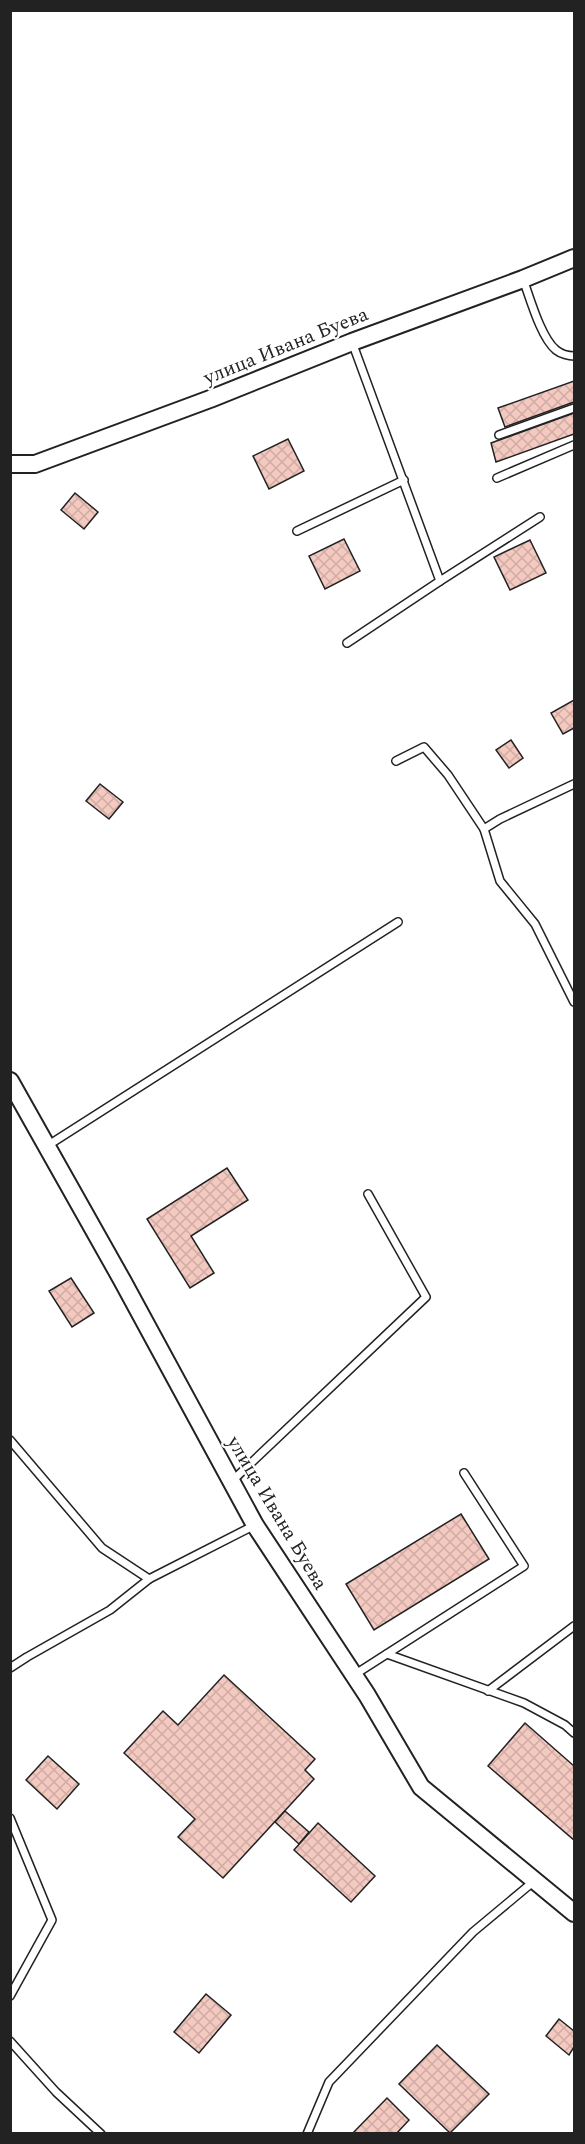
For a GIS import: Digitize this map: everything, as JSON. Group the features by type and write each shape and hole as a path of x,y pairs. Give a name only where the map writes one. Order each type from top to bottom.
{"street":[{"name":"улица Ивана Буева","path":"10,464 35,464 574,258"},
{"name":"улица Ивана Буева","path":"10,1081 255,1526 354,1675 421,1787 574,1913"}],"lane":[{"path":"523,279 546,336 556,350 568,356 574,356"},
{"path":"352,342 440,581"},
{"path":"499,435 574,408"},
{"path":"496,478 574,445"},
{"path":"297,531 404,480"},
{"path":"346,643 540,518"},
{"path":"396,761 424,747 448,775 484,829 500,881 535,924 574,1002"},
{"path":"484,829 574,784"},
{"path":"47,1146 398,922"},
{"path":"231,1482 426,1297 368,1194"},
{"path":"10,1440 102,1548 149,1580"},
{"path":"354,1675 524,1566 464,1473"},
{"path":"10,1668 110,1610 149,1580 255,1526"},
{"path":"488,1691 574,1626"},
{"path":"387,1653 524,1703 566,1725 574,1733"},
{"path":"10,1818 52,1920 10,1996"},
{"path":"307,2133 329,2082 473,1932 535,1880"},
{"path":"10,2041 57,2092 101,2133"}],"building":[{"path":"574,381 574,402 505,427 498,408"},
{"path":"574,413 574,434 496,462 491,443"},
{"path":"288,439 304,471 269,489 253,456"},
{"path":"75,493 98,512 84,529 61,510"},
{"path":"344,539 360,571 325,589 309,556"},
{"path":"530,540 546,573 510,590 494,557"},
{"path":"574,700 574,728 563,734 551,713"},
{"path":"511,740 523,758 509,768 496,750"},
{"path":"100,784 123,802 109,819 86,801"},
{"path":"227,1168 248,1200 191,1236 214,1273 190,1288 147,1219"},
{"path":"71,1278 94,1313 72,1327 49,1291"},
{"path":"461,1514 489,1559 374,1630 346,1584"},
{"path":"224,1675 315,1759 305,1770 314,1779 223,1878 178,1837 195,1819 124,1753 163,1711 178,1725"},
{"path":"525,1723 574,1766 574,1840 488,1766"},
{"path":"48,1756 79,1784 57,1809 26,1780"},
{"path":"285,1811 309,1832 299,1844 275,1822"},
{"path":"318,1823 375,1876 351,1902 294,1850"},
{"path":"206,1994 231,2015 199,2053 174,2032"},
{"path":"559,2019 574,2031 574,2047 569,2055 546,2036"},
{"path":"437,2045 489,2094 450,2133 399,2084"},
{"path":"387,2098 409,2120 396,2134 352,2134"}]}
